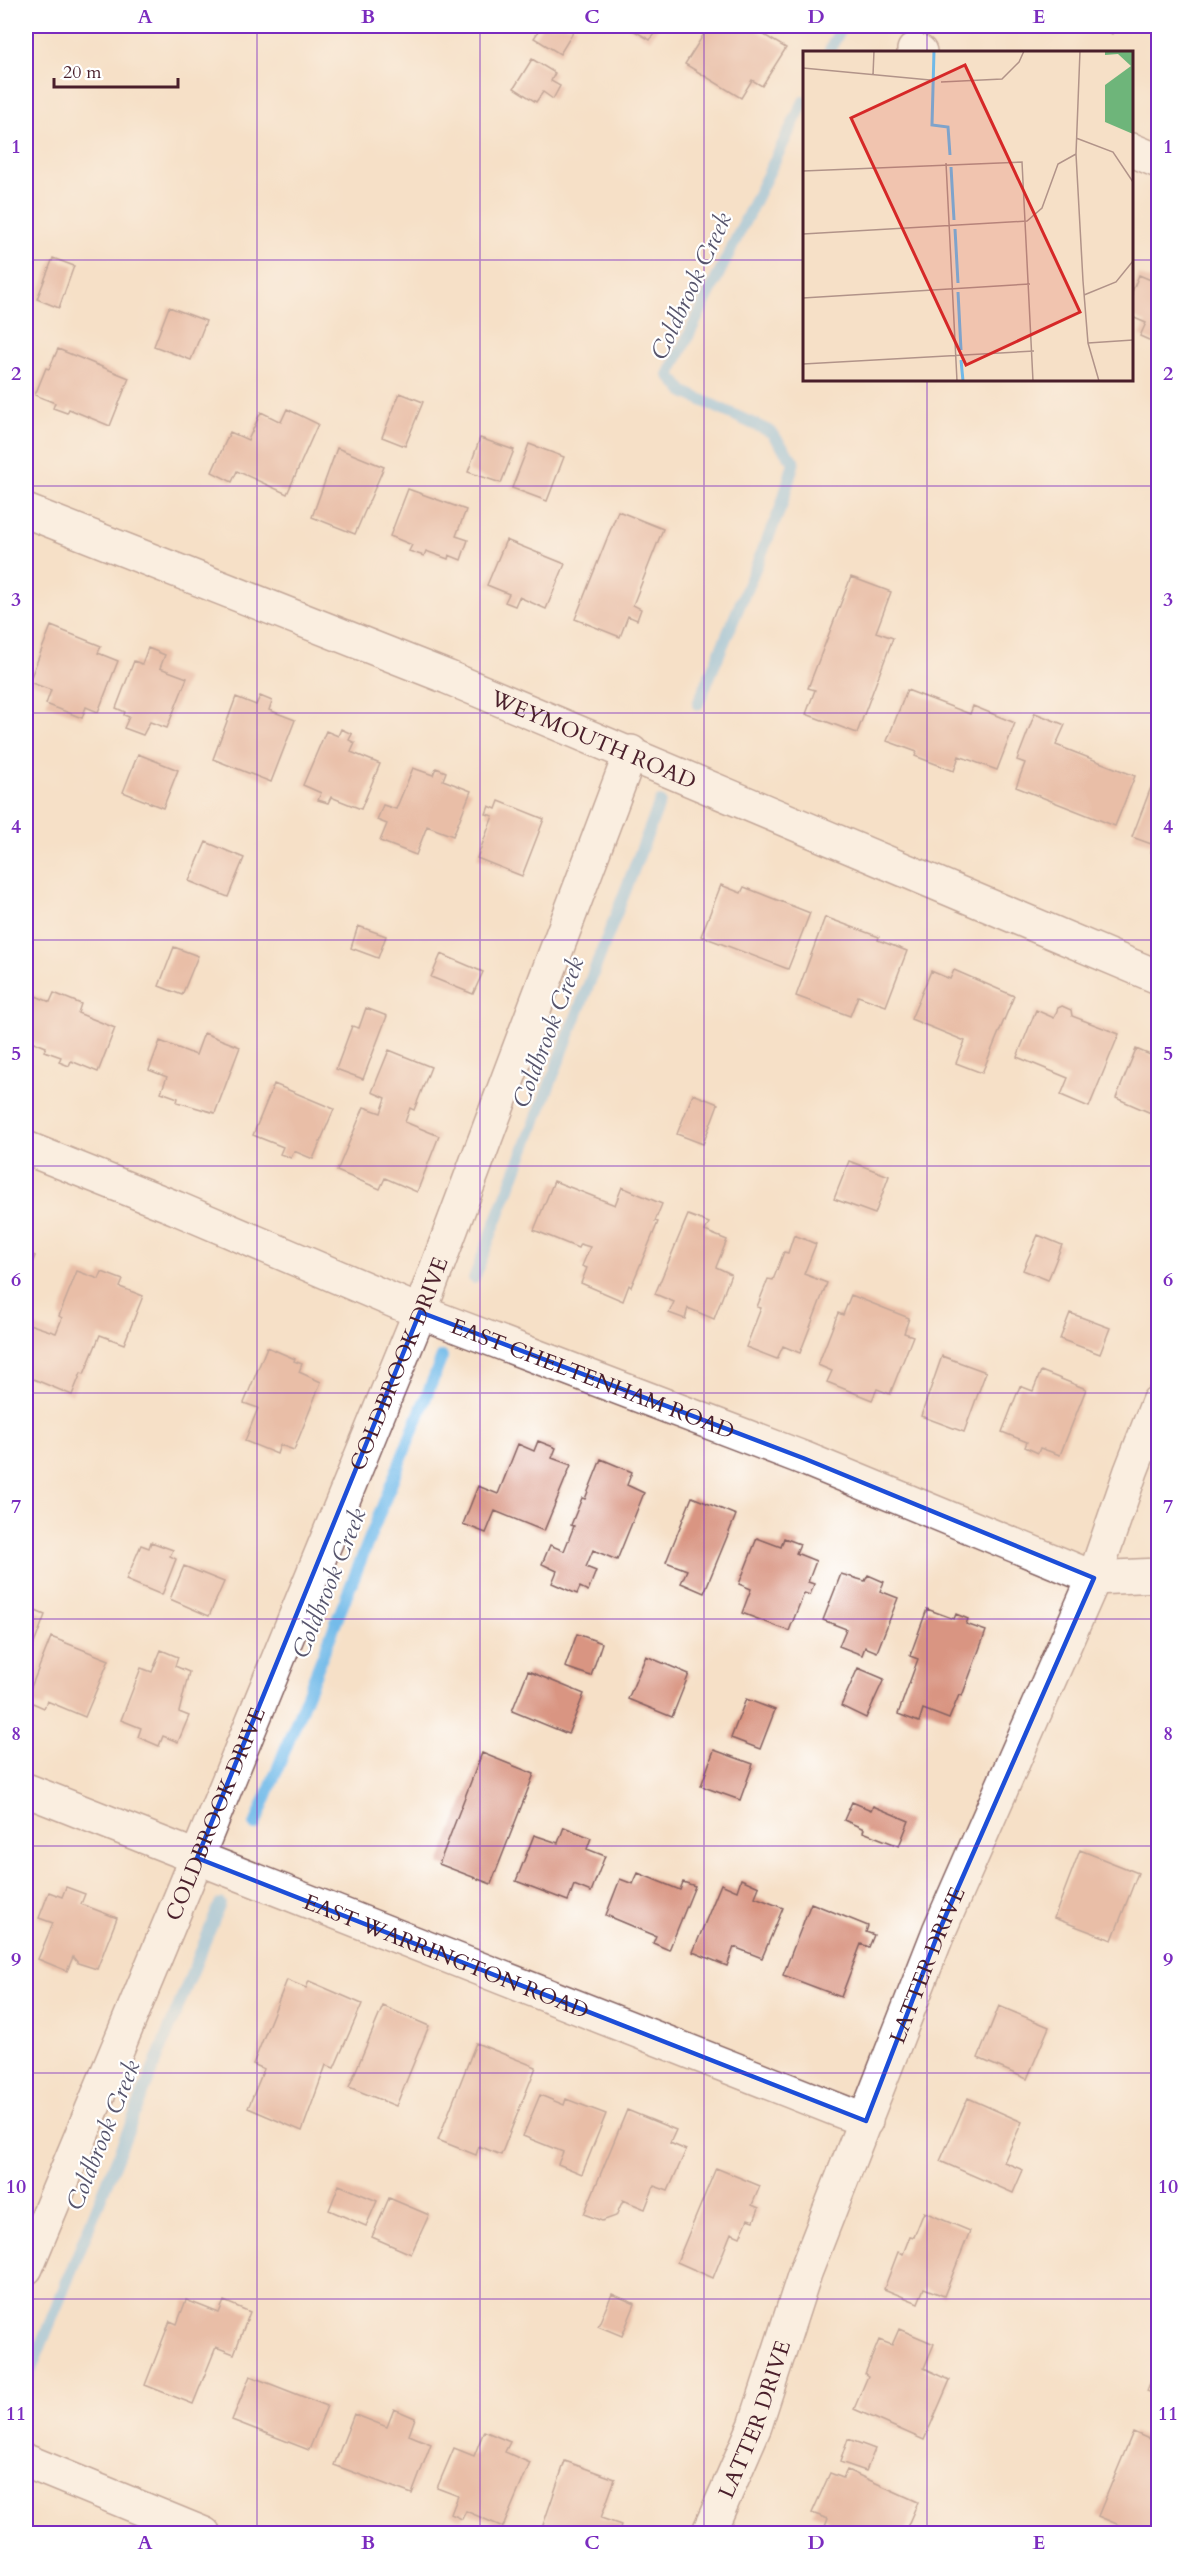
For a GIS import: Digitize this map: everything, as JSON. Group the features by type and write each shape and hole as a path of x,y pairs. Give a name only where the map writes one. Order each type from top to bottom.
{"street":[{"path":"1133,151 1158,161"},
{"name":"WEYMOUTH ROAD","path":"26,511 631,752 1158,977"},
{"name":"COLDBROOK DRIVE","path":"26,2268 197,1858 420,1312 631,752"},
{"name":"EAST CHELTENHAM ROAD","path":"26,1148 176,1208 420,1312 803,1458 1094,1578"},
{"name":"LATTER DRIVE","path":"708,2534 755,2426 805,2273 939,1931 1094,1578 1158,1402"},
{"path":"1094,1578 1158,1575"},
{"name":"EAST WARRINGTON ROAD","path":"26,1791 866,2121"},
{"path":"26,2461 204,2534"}],"highlighted area":[{"path":"420,1312 803,1458 1094,1578 939,1931 866,2121 197,1858"}],"building":[{"path":"542,26 577,26 560,54 534,38"},
{"path":"626,26 659,26 650,40"},
{"path":"709,26 749,26 786,48 762,86 752,80 741,98 685,64"},
{"path":"1099,26 1117,26 1112,34"},
{"path":"532,59 555,73 551,81 560,86 553,99 543,92 536,102 514,88"},
{"path":"53,258 74,266 59,308 37,299"},
{"path":"1139,275 1158,283 1158,344 1140,336 1146,323 1133,317 1133,290"},
{"path":"169,307 206,321 191,360 154,346"},
{"path":"58,349 129,378 110,426 69,409 67,413 53,408 55,403 35,395 46,368 49,369"},
{"path":"400,393 423,402 405,446 382,437"},
{"path":"287,409 318,424 287,494 237,471 232,482 212,472 230,432 248,440 261,412 281,422"},
{"path":"480,438 514,450 501,483 468,472"},
{"path":"529,444 564,457 547,501 512,488"},
{"path":"337,448 384,467 355,534 312,517"},
{"path":"408,489 466,510 456,536 468,540 461,560 449,555 448,559 426,551 424,556 409,551 412,545 390,536"},
{"path":"618,511 663,529 633,605 641,609 637,620 628,616 620,637 575,619"},
{"path":"506,540 565,564 546,609 519,597 515,606 505,602 509,594 487,585"},
{"path":"851,577 891,592 876,632 893,638 857,733 806,714 815,690 808,688"},
{"path":"51,626 101,646 98,653 118,661 98,712 86,707 82,718 46,704 51,690 29,682"},
{"path":"148,648 165,655 160,668 187,678 167,728 150,722 143,735 124,728 129,717 124,715 125,712 116,708 134,661 142,664"},
{"path":"907,690 970,714 973,706 1015,723 997,770 959,756 954,771 915,756 917,752 887,741"},
{"path":"260,696 272,701 269,710 295,720 271,782 213,759 236,697 256,705"},
{"path":"1035,713 1065,725 1056,745 1135,776 1115,826 1016,787 1025,763 1017,760"},
{"path":"341,729 352,734 349,740 355,743 351,752 380,764 361,809 331,797 328,803 318,800 321,793 303,785 326,731 338,736"},
{"path":"138,754 178,770 163,808 123,792"},
{"path":"413,768 433,775 436,768 446,772 443,780 471,791 453,836 427,826 416,855 380,841 387,824 377,820 383,805 396,809"},
{"path":"1158,769 1158,855 1151,852 1154,845 1132,837"},
{"path":"499,801 544,819 522,876 477,858 493,816 486,814 489,806 496,809"},
{"path":"206,842 244,858 228,897 189,881"},
{"path":"721,885 741,893 744,887 810,913 788,969 701,936"},
{"path":"825,917 879,937 878,940 907,951 886,1006 858,996 850,1016 796,996"},
{"path":"358,926 386,936 378,958 351,948"},
{"path":"174,947 198,956 182,995 159,986"},
{"path":"441,954 483,972 473,994 431,977"},
{"path":"954,970 1014,996 982,1073 956,1063 965,1041 911,1019 931,971 950,979"},
{"path":"26,992 50,1002 54,993 81,1004 78,1013 115,1028 98,1072 71,1061 69,1066 59,1062 61,1057 44,1051 46,1047 26,1039"},
{"path":"1062,1006 1071,1010 1072,1016 1119,1034 1089,1107 1061,1095 1068,1078 1017,1057 1036,1010 1054,1018 1058,1008"},
{"path":"366,1008 387,1016 363,1079 336,1069 352,1026 359,1028"},
{"path":"204,1033 240,1047 215,1113 177,1102 178,1098 161,1092 167,1077 149,1070 160,1041 196,1055"},
{"path":"1136,1049 1155,1057 1158,1049 1158,1116 1116,1098"},
{"path":"389,1050 431,1067 414,1110 410,1108 405,1122 439,1136 417,1192 385,1178 380,1189 337,1171 364,1107 381,1113 386,1098 372,1092"},
{"path":"274,1084 334,1109 313,1159 294,1151 291,1158 280,1154 283,1147 253,1135"},
{"path":"693,1094 718,1104 703,1144 677,1134"},
{"path":"849,1161 889,1176 875,1214 834,1199"},
{"path":"554,1181 615,1205 622,1187 662,1204 655,1221 658,1222 623,1301 581,1283 587,1268 582,1266 590,1247 580,1244 578,1248 534,1230"},
{"path":"688,1215 709,1223 705,1231 727,1240 716,1267 731,1274 714,1319 688,1308 685,1319 669,1313 674,1302 655,1294"},
{"path":"794,1235 816,1244 804,1274 827,1283 800,1353 783,1346 777,1359 746,1347 761,1308 757,1307 768,1279 773,1280 784,1252 788,1253"},
{"path":"1038,1235 1062,1245 1048,1280 1023,1270"},
{"path":"26,1252 35,1256 26,1280"},
{"path":"77,1271 99,1279 102,1272 123,1280 120,1287 143,1296 124,1344 100,1335 84,1374 81,1373 72,1395 26,1376 26,1323 56,1333 62,1318 59,1316"},
{"path":"851,1295 909,1318 904,1333 913,1336 890,1394 877,1389 872,1400 827,1382 832,1371 818,1365 838,1313 843,1315"},
{"path":"1070,1313 1110,1328 1100,1354 1060,1339"},
{"path":"267,1347 295,1359 294,1361 302,1364 299,1372 321,1382 294,1450 280,1445 277,1454 245,1441 258,1408 244,1403"},
{"path":"942,1356 986,1372 964,1432 921,1416"},
{"path":"1041,1371 1086,1389 1060,1455 1040,1448 1038,1453 1025,1447 1027,1442 1002,1432 1020,1386 1033,1391"},
{"path":"538,1441 556,1448 552,1458 571,1465 544,1531 495,1511 486,1533 463,1524 478,1486 498,1494 518,1444 534,1451"},
{"path":"601,1459 632,1472 627,1485 644,1493 617,1560 593,1550 586,1567 596,1571 588,1591 580,1587 577,1594 552,1583 557,1571 542,1564 550,1545 564,1551 574,1526 571,1525 582,1498 585,1499"},
{"path":"692,1497 736,1515 704,1593 681,1583 687,1570 666,1562"},
{"path":"757,1538 781,1547 784,1538 800,1544 796,1553 816,1561 808,1582 814,1584 810,1595 804,1593 789,1631 742,1613 751,1589 739,1584"},
{"path":"151,1542 173,1550 170,1556 176,1559 162,1595 126,1580 141,1545 149,1548"},
{"path":"184,1566 224,1582 209,1616 170,1599"},
{"path":"841,1574 865,1581 868,1575 884,1582 880,1591 898,1598 877,1652 865,1647 862,1655 839,1646 846,1629 823,1620"},
{"path":"26,1607 45,1615 26,1665"},
{"path":"927,1609 954,1619 956,1614 968,1619 966,1624 986,1631 962,1696 959,1695 949,1719 923,1709 919,1722 898,1714 918,1659 910,1656"},
{"path":"577,1634 602,1643 591,1676 565,1667"},
{"path":"51,1637 109,1660 85,1717 47,1701 44,1708 26,1700"},
{"path":"161,1650 178,1657 175,1666 189,1672 179,1712 189,1716 178,1742 163,1736 159,1746 138,1737 141,1728 121,1720 141,1668 152,1672"},
{"path":"646,1656 689,1674 672,1717 628,1699"},
{"path":"858,1668 884,1679 866,1718 841,1706"},
{"path":"528,1671 584,1694 568,1734 512,1711"},
{"path":"746,1699 775,1710 760,1749 731,1738"},
{"path":"714,1750 753,1764 740,1800 701,1786"},
{"path":"482,1753 534,1774 491,1884 439,1864"},
{"path":"852,1802 871,1810 873,1806 909,1821 899,1846 863,1832 864,1829 844,1820"},
{"path":"564,1827 591,1838 587,1849 605,1856 591,1892 574,1885 568,1901 516,1881 534,1835 558,1843"},
{"path":"1080,1850 1138,1873 1112,1940 1054,1918"},
{"path":"638,1873 680,1890 683,1882 695,1886 669,1950 653,1943 656,1936 606,1915 620,1879 633,1884"},
{"path":"741,1879 759,1887 755,1897 783,1908 762,1958 734,1947 727,1966 693,1952 721,1884 737,1891"},
{"path":"66,1887 85,1894 81,1904 117,1918 97,1969 78,1963 73,1957 67,1971 38,1959 53,1923 39,1918 49,1892 62,1897"},
{"path":"811,1903 868,1926 866,1932 874,1935 869,1947 861,1944 841,1997 783,1975"},
{"path":"287,1980 306,1988 309,1981 362,2004 334,2068 326,2065 302,2131 248,2108 264,2069 253,2064"},
{"path":"383,2006 429,2026 396,2106 349,2087"},
{"path":"999,2006 1049,2027 1027,2079 978,2058"},
{"path":"476,2043 536,2067 501,2155 479,2146 476,2155 438,2140"},
{"path":"540,2095 564,2105 566,2099 606,2114 582,2174 558,2164 563,2152 523,2136"},
{"path":"968,2098 1022,2122 1004,2162 1023,2170 1013,2193 940,2161"},
{"path":"627,2110 676,2130 670,2143 686,2150 668,2191 654,2186 645,2209 623,2200 616,2216 602,2221 584,2214"},
{"path":"716,2168 760,2186 752,2205 759,2208 754,2221 748,2219 740,2237 731,2233 713,2278 677,2262"},
{"path":"339,2185 377,2201 366,2226 329,2210"},
{"path":"389,2198 429,2215 411,2254 372,2237"},
{"path":"924,2212 970,2231 944,2296 924,2288 918,2303 884,2289 898,2252 903,2254 910,2236 914,2237"},
{"path":"612,2294 635,2304 622,2336 598,2326"},
{"path":"186,2300 219,2313 224,2301 250,2312 234,2354 216,2347 193,2404 145,2385 170,2321 177,2324"},
{"path":"899,2329 934,2344 924,2368 950,2380 924,2440 854,2409 868,2376 865,2374 879,2340 892,2345"},
{"path":"1158,2362 1158,2395 1147,2391"},
{"path":"250,2376 327,2406 309,2450 232,2420"},
{"path":"394,2409 415,2418 409,2435 431,2444 412,2494 334,2465 354,2414 387,2427"},
{"path":"484,2431 510,2442 505,2452 530,2463 503,2527 466,2511 462,2519 451,2514 458,2496 437,2488 454,2448 474,2456"},
{"path":"1133,2432 1158,2443 1158,2534 1140,2534 1098,2516"},
{"path":"848,2439 875,2449 866,2471 840,2462"},
{"path":"565,2461 615,2479 601,2518 621,2525 618,2534 540,2534"},
{"path":"847,2470 918,2502 904,2534 822,2534 828,2519 812,2513 830,2473 843,2478"}],"waterway":[{"name":"Coldbrook Creek","path":"830,51 842,26"},
{"name":"Coldbrook Creek","path":"698,704 781,507 794,462 771,432 684,392 669,375 803,103"},
{"name":"Coldbrook Creek","path":"474,1278 660,802"},
{"name":"Coldbrook Creek","path":"255,1825 442,1357"},
{"name":"Coldbrook Creek","path":"26,2382 220,1904"}]}
